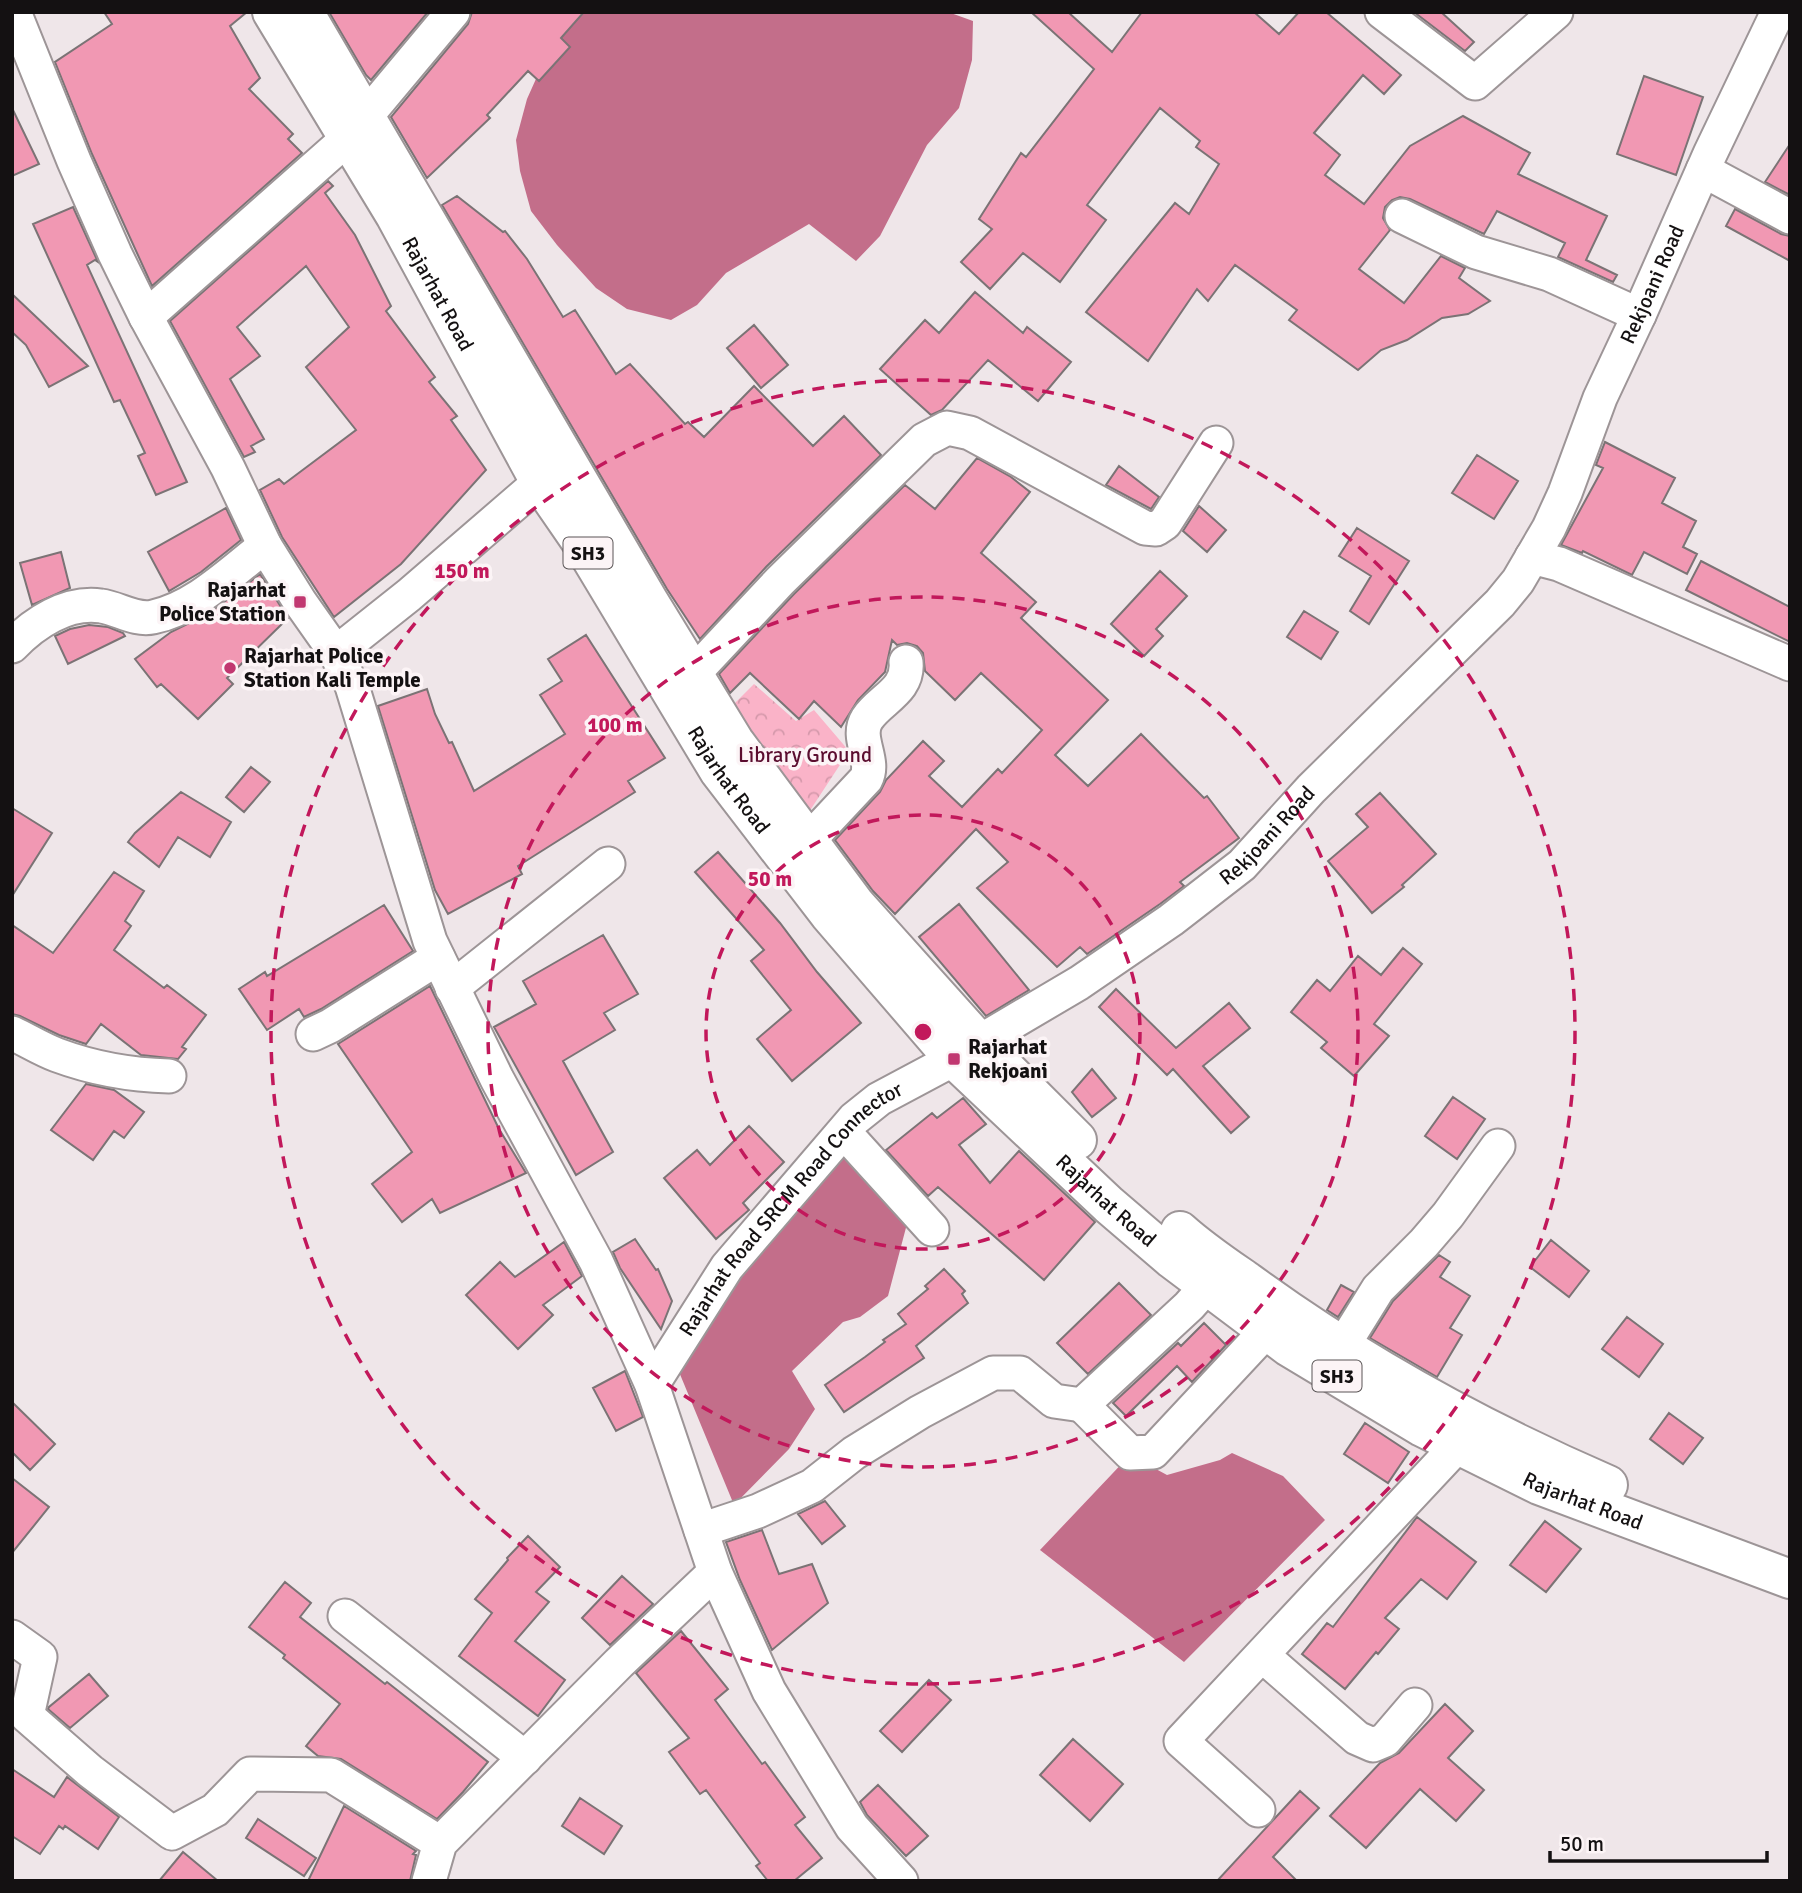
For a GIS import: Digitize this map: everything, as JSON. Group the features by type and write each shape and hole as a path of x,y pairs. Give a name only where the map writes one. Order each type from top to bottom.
{"main road":[{"name":"Rajarhat Road","path":"272,12 356,127 734,741 966,1051 1063,1127 1186,1237 1342,1347 1406,1386 1546,1458 1618,1489 1790,1555"},
{"name":"Rajarhat Road","path":"304,12 395,215 540,482 580,540 719,771 829,914 966,1051 1109,1205 1207,1286 1289,1347 1458,1445 1539,1485 1790,1579"}],"street":[{"path":"13,12 74,161 146,317 228,468 265,546 336,653 352,686 426,929 438,958 497,1079 596,1261 652,1385 715,1572 776,1702 852,1827 901,1881"},
{"path":"146,317 356,127 453,12"},
{"path":"1382,12 1475,83 1556,12"},
{"name":"Rekjoani Road","path":"966,1051 1090,975 1171,920 1242,865 1311,789 1500,603 1549,528 1565,493 1600,398 1778,12"},
{"path":"1703,170 1790,217"},
{"path":"1402,216 1476,252 1549,274 1639,314"},
{"path":"694,673 780,581 924,440 947,428 970,433 1145,528 1156,529 1165,523 1216,443"},
{"path":"336,653 409,595 540,482"},
{"path":"12,646 41,620 84,606 102,606 129,615 151,618 180,607 265,546"},
{"path":"1532,557 1559,564 1790,664"},
{"path":"808,841 866,779 869,764 862,733 864,726 867,718 895,693 905,679 906,662"},
{"path":"452,988 608,864"},
{"path":"313,1034 438,958"},
{"path":"12,1033 56,1055 100,1068 141,1075 169,1076"},
{"name":"Rajarhat Road SRCM Road Connector","path":"652,1385 727,1268 854,1119 879,1099 966,1051"},
{"path":"844,1132 932,1229"},
{"path":"1342,1347 1378,1289 1448,1215 1498,1146"},
{"path":"1082,1405 1207,1286"},
{"path":"701,1530 758,1511 812,1486 854,1453 887,1432 993,1373 1020,1373 1054,1401 1082,1405 1130,1453 1153,1452 1266,1331"},
{"path":"1258,1810 1181,1741 1458,1445"},
{"path":"429,1881 440,1843 619,1663 715,1572"},
{"path":"345,1616 525,1758"},
{"path":"12,1637 40,1657 27,1716 90,1771 172,1833 215,1810 250,1774 331,1775 440,1843"},
{"path":"1262,1655 1357,1738 1373,1745 1385,1740 1415,1705"}],"green space":[{"name":"Library Ground","path":"754,684 796,721 814,710 849,751 807,815 726,712"}],"shaded area":[{"path":"579,12 948,12 973,21 972,60 959,108 927,145 880,236 856,261 809,224 726,273 697,305 671,320 627,309 596,288 531,211 520,171 516,140 527,99 544,61"},
{"path":"844,1147 908,1220 888,1296 860,1317 843,1322 792,1371 815,1409 789,1449 734,1505 677,1367 691,1335"},
{"path":"1232,1453 1283,1476 1325,1520 1184,1662 1040,1550 1130,1455 1167,1475 1220,1460"}],"building":[{"path":"104,12 247,12 230,26 260,78 249,89 293,134 288,139 302,153 152,286 92,154 55,62 112,24"},
{"path":"329,12 428,12 371,80"},
{"path":"472,12 584,12 561,38 570,47 539,81 528,71 487,115 490,118 427,178 391,117 468,24"},
{"path":"1031,12 1068,12 1112,52 1142,12 1254,12 1279,34 1299,12 1326,12 1401,75 1384,94 1363,75 1314,133 1340,155 1325,175 1364,204 1410,146 1463,116 1530,153 1518,174 1607,216 1586,260 1617,275 1613,282 1558,257 1565,243 1497,211 1484,234 1410,199 1400,197 1385,207 1383,218 1390,230 1359,269 1404,303 1441,256 1465,268 1459,278 1490,301 1468,314 1442,318 1407,340 1381,350 1358,370 1289,320 1297,310 1235,265 1208,301 1197,289 1148,361 1086,312 1175,203 1189,214 1219,164 1196,147 1200,141 1160,108 1087,205 1106,220 1060,282 1023,253 990,289 961,262 992,229 979,219 1021,153 1026,157 1094,69"},
{"path":"1414,12 1441,12 1474,42 1465,51"},
{"path":"1644,76 1703,97 1676,175 1617,154"},
{"path":"12,108 39,164 12,176"},
{"path":"1790,144 1790,195 1765,182"},
{"path":"328,181 333,186 325,193 355,235 391,306 386,311 435,377 429,382 457,416 451,420 486,470 401,564 334,617 282,537 260,490 279,479 284,484 356,430 306,367 349,327 306,266 237,327 260,356 230,379 264,439 251,446 255,452 244,457 170,321"},
{"path":"457,196 505,231 527,259 563,317 575,310 616,374 630,364 685,424 688,422 704,437 754,386 813,446 844,416 881,455 766,567 700,639 667,589 442,205"},
{"path":"73,207 98,262 95,260 87,265 187,482 156,495 138,456 145,453 120,400 114,402 33,224"},
{"path":"1735,209 1781,234 1790,236 1790,261 1726,226"},
{"path":"975,292 1023,333 1027,327 1071,362 1038,401 988,360 942,410 931,415 880,369 925,320 939,333"},
{"path":"12,294 88,366 49,387 26,345 12,332"},
{"path":"754,325 788,365 761,388 727,348"},
{"path":"1605,442 1675,478 1662,503 1696,521 1683,547 1697,554 1687,574 1644,552 1632,575 1583,551 1582,553 1561,545 1603,468 1596,465"},
{"path":"1477,455 1518,481 1494,519 1452,493"},
{"path":"977,458 1011,477 1030,492 981,553 1036,602 1021,618 1108,700 1055,755 1088,786 1141,734 1204,798 1207,796 1239,838 1180,882 1184,886 1160,904 1087,954 1080,947 1057,967 977,888 1008,862 976,829 895,914 873,891 835,840 923,741 944,761 929,776 962,807 998,769 1002,773 1042,730 981,673 955,700 925,671 923,653 917,646 907,643 897,645 892,640 885,672 858,700 841,727 814,701 799,719 750,673 730,693 719,674 794,594 905,485 935,509"},
{"path":"1119,466 1159,497 1151,509 1106,485"},
{"path":"1199,506 1226,530 1207,552 1183,531"},
{"path":"226,508 241,540 201,572 169,591 148,552"},
{"path":"1357,528 1409,561 1369,624 1350,611 1371,576 1339,556"},
{"path":"61,552 70,588 32,605 20,563"},
{"path":"1701,561 1790,607 1790,642 1686,590"},
{"path":"1160,571 1187,596 1156,629 1163,636 1144,656 1111,624"},
{"path":"260,574 288,618 227,678 233,684 198,719 161,684 157,687 135,659 171,632 210,613"},
{"path":"1304,611 1338,632 1321,659 1287,637"},
{"path":"89,625 108,627 125,636 68,664 55,636"},
{"path":"586,635 665,758 628,781 635,792 518,866 522,874 448,914 435,890 378,706 427,689 435,714 449,743 452,742 474,791 565,734 540,695 562,681 548,659"},
{"path":"251,767 270,782 244,812 226,797"},
{"path":"181,792 231,822 210,857 178,837 159,867 128,842"},
{"path":"1380,793 1436,854 1402,885 1404,887 1372,913 1328,861 1368,827 1356,814"},
{"path":"12,808 52,833 12,896"},
{"path":"718,852 861,1023 792,1081 757,1039 791,1010 751,961 764,950 695,872"},
{"path":"114,872 144,891 125,921 131,926 114,950 164,988 167,985 206,1015 182,1047 186,1049 178,1059 141,1055 101,1024 86,1044 12,1014 12,925 53,953"},
{"path":"959,904 1029,990 986,1016 919,937"},
{"path":"384,905 413,951 321,1009 304,1017 299,1009 267,1030 239,989 265,972 267,976"},
{"path":"603,935 638,994 604,1013 615,1030 563,1061 613,1152 576,1175 494,1027 536,1004 523,981"},
{"path":"1403,948 1422,964 1374,1024 1389,1036 1354,1076 1321,1048 1327,1042 1291,1012 1317,980 1330,991 1358,956 1381,975"},
{"path":"430,986 499,1129 526,1173 440,1213 432,1199 402,1222 372,1184 412,1152 338,1044"},
{"path":"1116,989 1176,1048 1229,1003 1250,1028 1203,1066 1249,1117 1231,1133 1173,1069 1167,1075 1099,1007"},
{"path":"1092,1069 1116,1098 1092,1117 1072,1092"},
{"path":"86,1084 114,1090 144,1112 124,1138 114,1131 93,1160 51,1130"},
{"path":"1453,1097 1485,1119 1457,1159 1425,1136"},
{"path":"963,1098 986,1124 959,1145 990,1183 1019,1151 1095,1222 1044,1280 938,1187 928,1196 886,1150 932,1113 937,1118"},
{"path":"749,1126 784,1162 743,1203 749,1210 716,1239 664,1178 697,1150 710,1165"},
{"path":"635,1239 656,1270 658,1269 672,1301 661,1329 620,1268 613,1252"},
{"path":"1551,1240 1589,1271 1569,1297 1530,1267"},
{"path":"564,1242 582,1276 543,1305 553,1315 518,1349 466,1295 500,1262 515,1277"},
{"path":"1439,1255 1450,1262 1440,1277 1470,1296 1450,1328 1462,1335 1437,1377 1370,1338 1393,1301"},
{"path":"944,1269 965,1291 962,1294 968,1303 916,1346 924,1358 844,1412 825,1385 906,1324 898,1314 928,1289 925,1286"},
{"path":"1119,1283 1151,1315 1088,1374 1057,1343"},
{"path":"1341,1285 1354,1292 1338,1317 1327,1310"},
{"path":"1627,1317 1663,1344 1639,1377 1602,1349"},
{"path":"1204,1323 1226,1345 1192,1382 1177,1366 1126,1416 1113,1403 1178,1343 1181,1346"},
{"path":"625,1371 643,1417 616,1431 593,1388"},
{"path":"12,1402 55,1444 30,1470 12,1452"},
{"path":"1669,1413 1703,1438 1683,1464 1650,1439"},
{"path":"1365,1423 1409,1452 1388,1483 1344,1454"},
{"path":"12,1478 49,1507 12,1553"},
{"path":"825,1501 845,1526 822,1544 798,1514"},
{"path":"1417,1517 1476,1562 1447,1599 1421,1579 1385,1618 1399,1629 1345,1689 1302,1654 1327,1623 1333,1627"},
{"path":"1545,1521 1581,1549 1546,1592 1510,1565"},
{"path":"762,1530 779,1574 812,1564 828,1603 772,1650 726,1542"},
{"path":"528,1536 560,1567 536,1592 549,1602 515,1641 565,1680 538,1716 459,1656 492,1613 475,1599"},
{"path":"622,1576 653,1604 610,1645 582,1618"},
{"path":"285,1582 311,1603 300,1617 488,1762 437,1819 341,1759 318,1756 306,1746 340,1704 249,1627"},
{"path":"681,1631 728,1689 715,1700 805,1817 795,1825 822,1858 794,1881 768,1881 756,1866 760,1863 706,1790 700,1794 669,1752 689,1738 636,1673"},
{"path":"89,1674 108,1696 70,1728 48,1709"},
{"path":"929,1680 951,1700 902,1752 880,1731"},
{"path":"1445,1704 1473,1731 1448,1758 1484,1790 1456,1821 1420,1789 1366,1848 1330,1816 1380,1763 1399,1753"},
{"path":"1073,1739 1123,1784 1090,1821 1040,1775"},
{"path":"12,1769 54,1797 67,1777 119,1817 98,1849 65,1826 63,1829 59,1826 40,1854 12,1836"},
{"path":"878,1785 928,1836 906,1856 867,1815 860,1802"},
{"path":"1300,1791 1319,1808 1273,1857 1297,1881 1217,1881"},
{"path":"580,1798 622,1826 604,1854 562,1826"},
{"path":"344,1806 416,1851 413,1854 416,1855 410,1881 308,1881"},
{"path":"258,1819 316,1858 304,1876 246,1838"},
{"path":"183,1852 218,1881 159,1881"}],"place":[{"name":"Rajarhat Police Station","path":"300,602"},
{"name":"Rajarhat Police Station Kali Temple","path":"230,668"},
{"name":"Rajarhat Rekjoani","path":"954,1059"}]}
